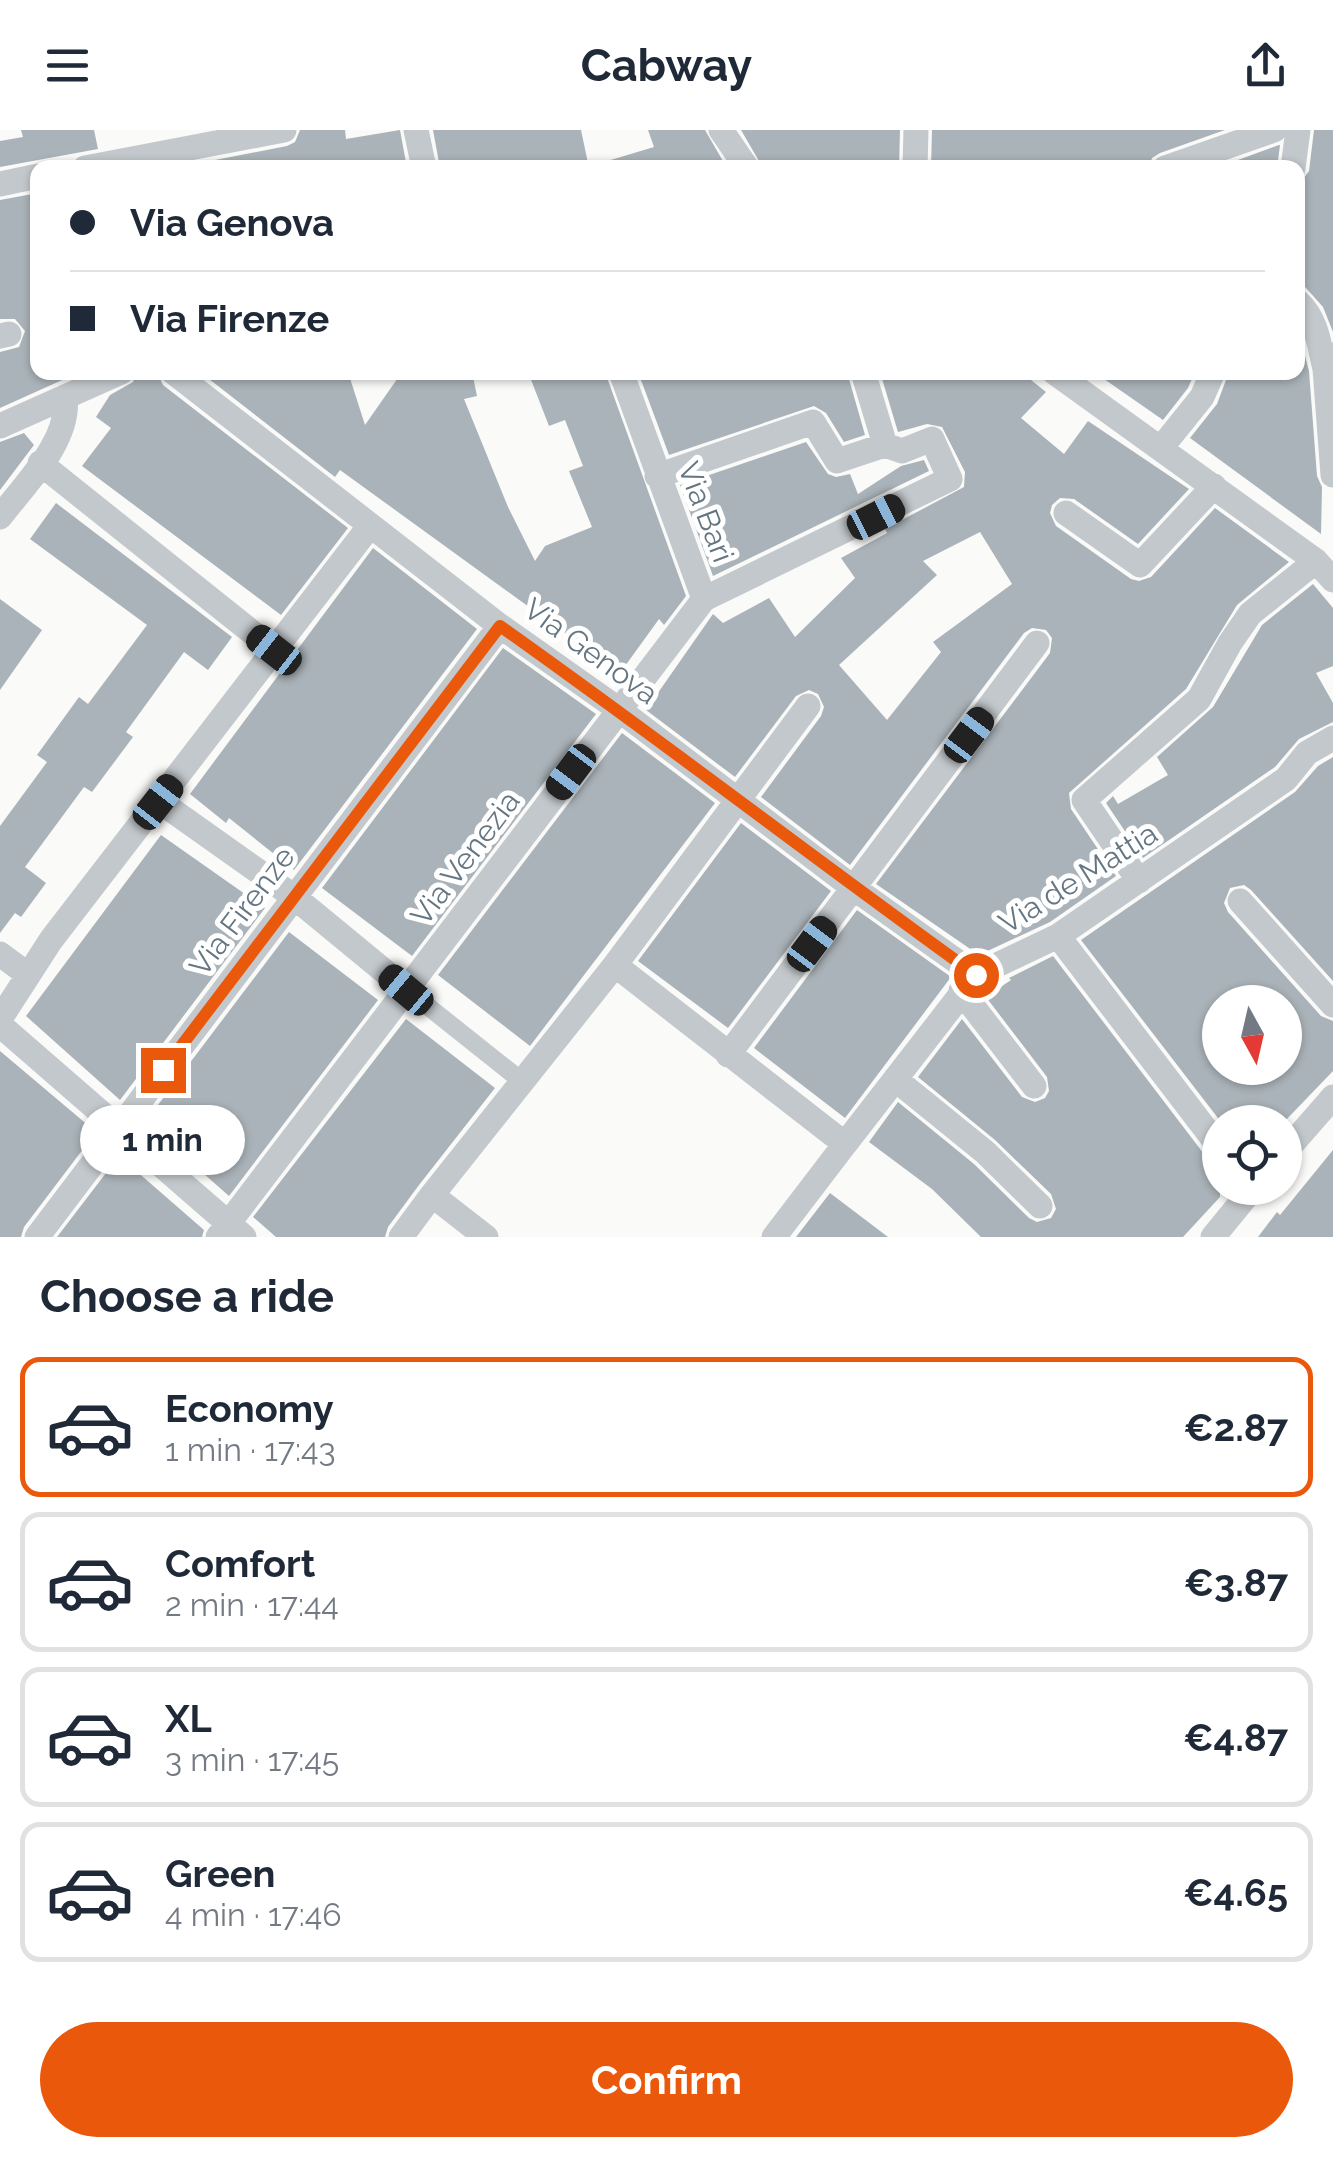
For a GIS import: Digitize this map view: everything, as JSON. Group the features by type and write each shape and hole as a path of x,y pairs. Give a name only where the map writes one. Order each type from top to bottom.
{"street":[{"path":"127,160 284,130"},
{"path":"416,130 422,160"},
{"path":"721,130 742,160"},
{"path":"915,160 916,130"},
{"path":"1188,160 1274,130"},
{"path":"1294,160 1298,130"},
{"path":"0,184 30,178"},
{"path":"1305,308 1329,362 1333,475"},
{"path":"0,426 102,380"},
{"name":"Via Genova","path":"183,380 369,527 738,798 855,889 968,983 1034,1086"},
{"name":"Via Bari","path":"618,709 704,598 624,380"},
{"path":"865,380 885,446"},
{"path":"1065,380 1327,566 1250,614 1199,698 1084,800 1139,881"},
{"path":"1161,448 1202,398 1210,380"},
{"path":"0,517 63,426 67,412 65,396"},
{"path":"657,476 813,422 837,461 885,446 902,451 932,439 950,479 704,598"},
{"path":"40,463 274,650"},
{"path":"1066,513 1140,565 1214,486"},
{"path":"230,1232 0,1022 27,974 369,527"},
{"name":"Via Firenze","path":"37,1237 500,626"},
{"path":"728,1055 1037,643"},
{"path":"401,1237 615,964 808,706"},
{"name":"Via Venezia","path":"230,1232 618,709"},
{"name":"Via de Mattia","path":"774,1237 968,983 1058,936 1286,779 1307,752 1333,738"},
{"path":"158,802 293,896 523,1082"},
{"path":"1240,901 1333,1005"},
{"path":"1058,936 1202,1124"},
{"path":"0,954 27,974"},
{"path":"615,964 845,1144"},
{"path":"895,1079 985,1152 1040,1206"},
{"path":"1302,1133 1333,1097"},
{"path":"432,1195 486,1237"},
{"path":"1213,1237 1239,1205"}],"building":[{"path":"21,130 94,130 98,149 0,167 0,141 23,137"},
{"path":"300,130 345,130 346,139 400,130 406,160 215,160 295,142"},
{"path":"433,130 581,130 587,160 439,160"},
{"path":"648,130 705,130 722,160 611,160 654,147"},
{"path":"741,130 900,130 899,160 758,160"},
{"path":"932,130 1225,130 1160,153 1151,160 931,160"},
{"path":"1314,130 1333,130 1333,332 1323,307 1305,287 1305,176"},
{"path":"1279,145 1278,160 1238,160"},
{"path":"30,194 30,380 62,380 0,408 0,352 19,347 25,331 15,319 0,319 0,200"},
{"path":"1305,356 1317,476 1322,487 1321,534 1190,438 1217,404 1226,380 1305,380"},
{"path":"161,380 348,528 281,615 82,466 111,428 96,417 110,395 133,382"},
{"path":"210,380 351,380 365,425 396,380 474,380 477,396 464,399 508,507 535,561 545,546 592,527 569,471 583,466 565,420 549,426 531,380 608,380 686,596 664,625 659,619 620,673 340,470 335,477"},
{"path":"641,380 849,380 865,435 844,442 826,413 814,406 669,455"},
{"path":"882,380 1031,380 1046,392 1021,418 1064,454 1088,421 1189,489 1138,544 1074,499 1060,498 1052,505 1050,513 1056,526 1131,579 1151,577 1215,508 1289,562 1237,605 1186,689 1069,793 1071,809 1116,876 1050,922 979,955 876,884 1050,653 1052,638 1046,630 1032,628 1024,633 850,865 761,797 821,716 824,707 818,694 809,690 796,696 735,777 646,710 713,614 723,623 769,598 795,637 855,578 841,558 887,533 885,529 964,487 965,472 942,427 927,424 898,432","holes":["980,532 1012,584 933,642 941,652 887,720 839,665 937,575 923,561"]},
{"path":"1106,380 1192,380 1163,420"},
{"path":"24,433 34,445 0,490 0,442"},
{"path":"806,442 828,474 850,474 858,494 901,466 924,460 929,471 713,576 680,485"},
{"path":"56,503 232,637 208,670 184,652 126,732 133,737 92,792 84,787 25,867 46,883 21,917 15,913 0,933 0,826 47,762 37,755 79,697 88,704 147,625 30,539"},
{"path":"373,548 477,629 294,870 229,818 226,823 190,794"},
{"path":"1313,584 1333,608 1333,666 1316,673 1333,703 1333,722 1299,739 1275,767 1143,858 1106,803 1113,796 1118,804 1168,775 1157,757 1213,707 1262,625"},
{"path":"0,599 42,630 0,690"},
{"path":"503,648 596,714 412,956 322,888"},
{"path":"622,733 715,803 530,1046 438,975"},
{"path":"1333,757 1333,981 1251,890 1244,885 1230,888 1224,903 1228,912 1293,985 1202,985 1202,1085 1302,1085 1302,995 1321,1016 1333,1021 1333,1071 1300,1105 1208,1105 1081,940 1295,792 1318,766"},
{"path":"741,823 831,891 728,1028 638,961"},
{"path":"161,835 265,908 120,1100 26,1016"},
{"path":"857,910 951,977 845,1118 754,1048"},
{"path":"289,932 378,1000 229,1196 145,1122"},
{"path":"1053,956 1202,1151 1202,1205 1213,1205 1183,1237 981,1237 932,1189 869,1142 898,1102 974,1164 1029,1218 1037,1222 1051,1218 1056,1209 1051,1194 995,1140 918,1077 962,1019 1022,1097 1035,1102 1045,1098 1049,1091 1047,1077 986,997 1009,978"},
{"path":"406,1019 495,1088 419,1185 385,1237 276,1237 253,1217"},
{"path":"0,1051 96,1132 24,1227 21,1237 0,1237"},
{"path":"1333,1150 1333,1237 1258,1237 1277,1212 1280,1215 1288,1205 1302,1205 1302,1188"},
{"path":"119,1156 204,1230 202,1237 57,1237"},
{"path":"830,1193 888,1237 796,1237"}],"route":[{"path":"163,1070 500,626 976,975"}]}
